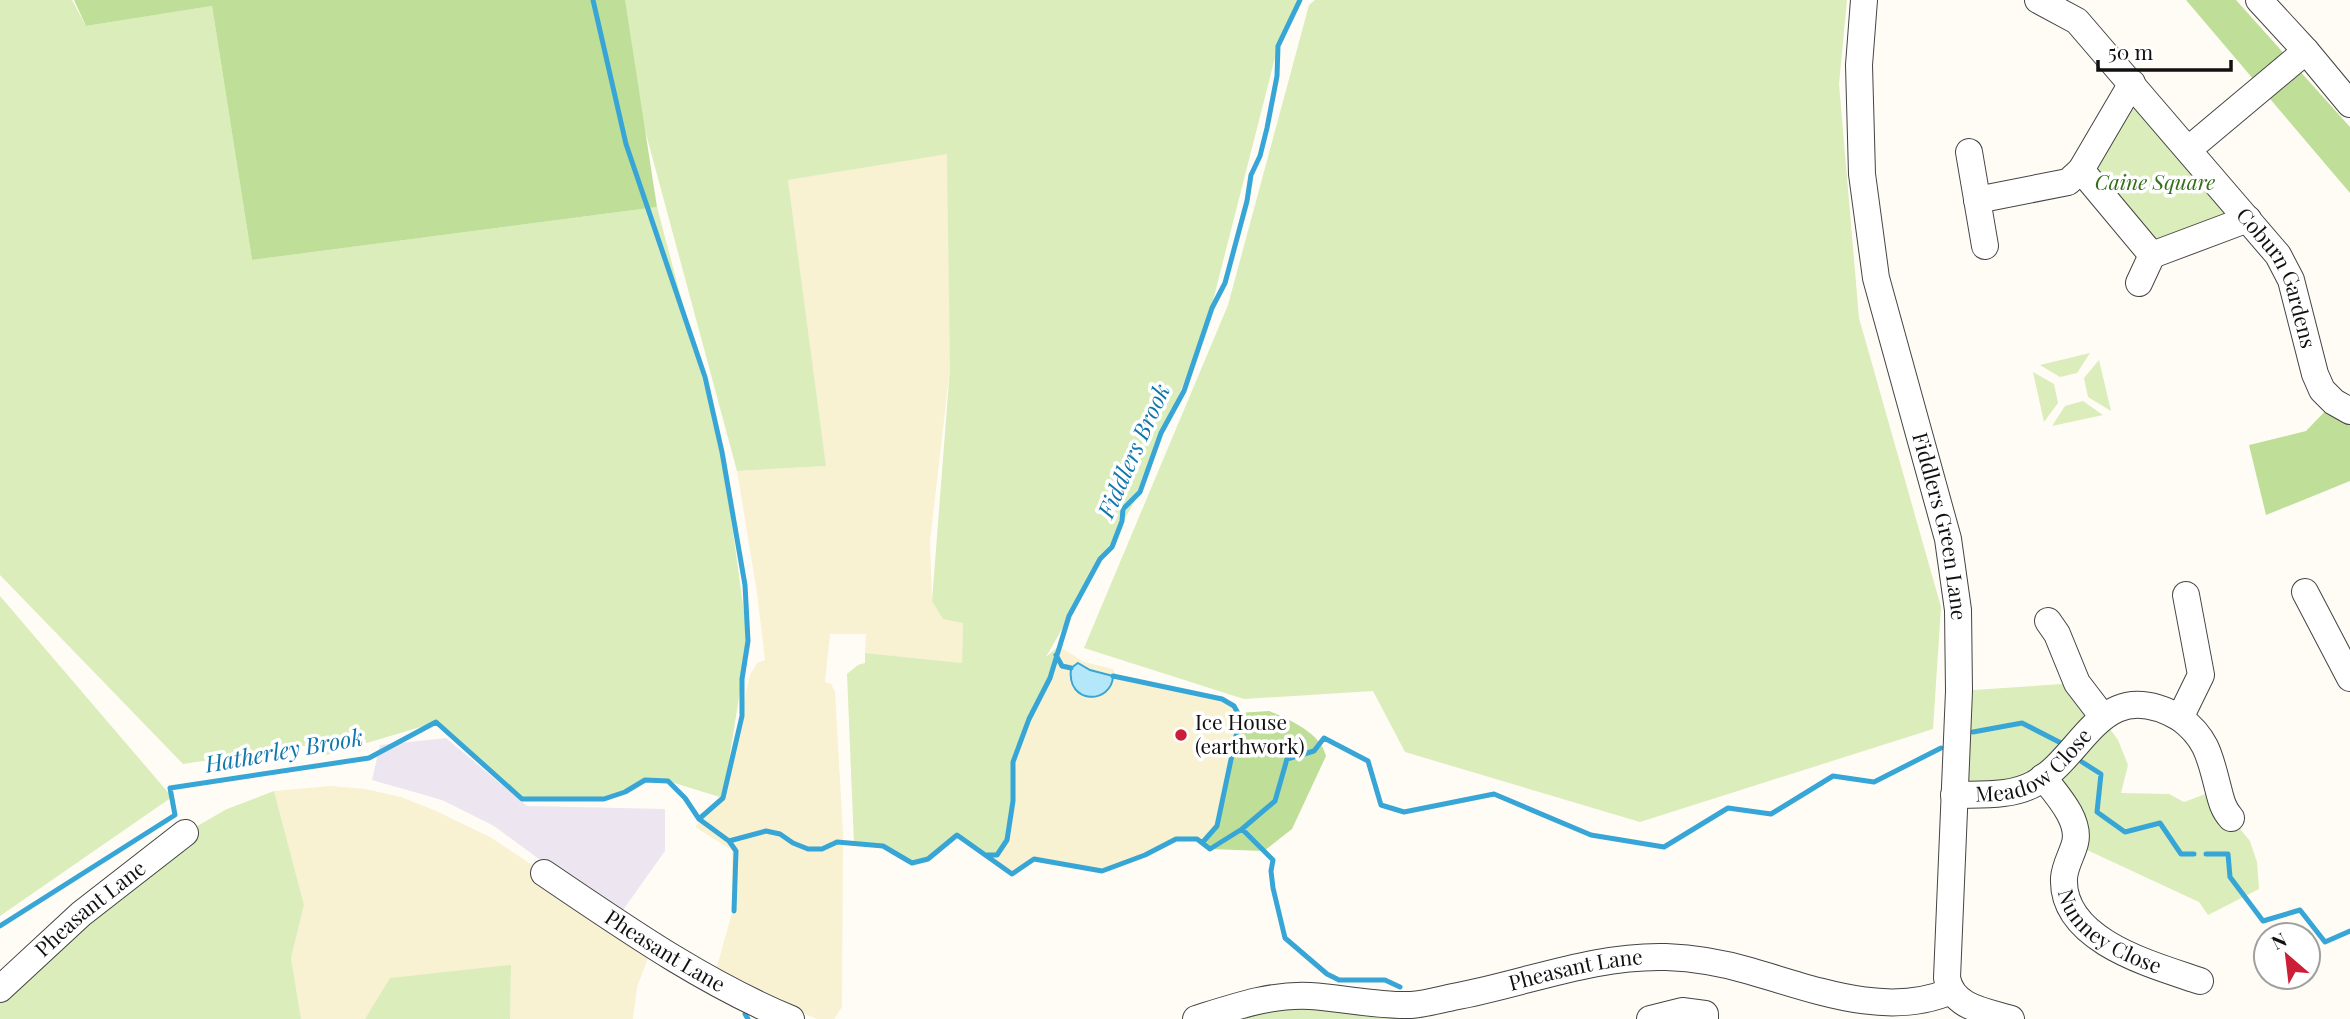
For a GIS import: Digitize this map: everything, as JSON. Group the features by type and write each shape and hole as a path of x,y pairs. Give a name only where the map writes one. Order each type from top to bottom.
{"street":[{"name":"Fiddlers Green Lane","path":"1864,0 1859,65 1862,174 1876,278 1948,540 1958,610 1959,691 1947,970 1951,991"},
{"name":"Coburn Gardens","path":"2038,0 2077,21 2189,149 2286,266 2315,374 2322,390 2334,402 2350,411"},
{"path":"2259,0 2350,104"},
{"path":"2189,149 2306,51"},
{"path":"1977,200 2068,183 2081,170 2132,83"},
{"path":"1969,152 1985,246"},
{"path":"2081,170 2152,255"},
{"path":"2139,283 2152,255 2248,219"},
{"path":"2305,592 2350,678"},
{"path":"2180,718 2201,675 2196,609"},
{"name":"Meadow Close","path":"2059,629 2077,683 2103,717"},
{"name":"Meadow Close","path":"1954,795 2019,790 2043,777 2103,717 2123,708 2146,706 2170,712 2198,733 2207,748 2222,805 2231,818"},
{"name":"Nunney Close","path":"2043,777 2075,828 2076,841 2064,876 2066,898 2076,917 2110,945 2200,981"},
{"name":"Pheasant Lane","path":"0,989 81,914 185,833"},
{"name":"Pheasant Lane","path":"544,873 684,966 791,1019"},
{"name":"Pheasant Lane","path":"1196,1019 1250,1001 1287,997 1309,996 1411,1005 1608,961 1638,958 1678,958 1724,964 1804,989 1862,1000 1892,1003 1936,999 1951,991"},
{"path":"1951,991 1965,1005 2011,1019"},
{"path":"1650,1019 1682,1011 1711,1017"}],"shaded area":[{"path":"950,153 950,368 930,541 932,601 963,623 962,663 865,653 866,634 830,634 825,682 831,684 835,692 843,833 842,1007 834,1019 817,1019 714,977 732,913 732,850 695,827 723,798 750,675 757,663 765,660 737,471 826,466 788,180"},
{"path":"1059,646 1084,662 1113,669 1117,677 1197,692 1222,699 1234,706 1240,717 1221,810 1217,826 1202,843 1197,839 1176,839 1102,871 1034,859 1012,874 986,855 997,855 1013,801 1013,762"},
{"path":"446,738 527,806 665,809 665,851 618,917 494,826 442,800 372,780 380,745"},
{"path":"330,786 365,789 401,797 490,837 653,945 637,987 633,1019 510,1019 511,966 391,978 365,1019 301,1019 291,958 304,905 274,791"}],"green space":[{"path":"0,0 72,0 86,26 212,6 252,260 657,207 722,452 748,641 723,798 668,781 645,780 604,799 522,799 438,726 424,726 326,755 310,745 183,764 0,575"},
{"path":"74,0 625,0 657,207 252,260 212,6 86,26"},
{"path":"621,0 1300,0 1278,46 1206,328 1140,492 1046,657 1059,646 1050,678 1029,719 1013,762 1013,801 1007,840 997,855 986,855 957,835 928,859 912,863 883,846 854,844 847,674 865,663 865,653 962,663 963,623 943,619 932,601 950,368 947,154 788,180 826,466 737,471 625,56"},
{"path":"1315,0 1847,0 1839,84 1859,318 1941,607 1933,729 1640,822 1405,752 1373,691 1244,699 1084,648 1228,305 1309,5"},
{"path":"2186,0 2236,0 2350,127 2350,193"},
{"name":"Caine Square","path":"2132,83 2248,219 2152,255 2081,170"},
{"path":"2090,353 2077,373 2060,377 2040,365"},
{"path":"2099,360 2111,411 2088,397 2084,378"},
{"path":"2033,372 2054,384 2058,403 2044,422"},
{"path":"2083,401 2103,415 2052,426 2065,406"},
{"path":"2334,402 2350,411 2350,481 2266,515 2249,445 2306,431"},
{"path":"0,596 172,797 0,916"},
{"path":"2077,683 2118,740 2128,765 2121,793 2169,794 2184,802 2219,789 2226,812 2250,841 2257,862 2259,889 2208,915 2199,902 2087,850 2073,848 2056,795 1954,795 1959,691"},
{"path":"1269,711 1311,734 1318,740 1326,756 1292,829 1264,851 1210,849 1202,843 1217,826 1231,768 1238,713"},
{"path":"274,791 304,905 291,958 301,1019 0,1019 0,989 185,833 227,809"},
{"path":"511,965 510,1019 365,1019 390,978"},
{"path":"1250,1001 1411,1005 1418,1019 1196,1019"}],"water":[{"path":"1078,663 1090,670 1113,676 1111,685 1098,696 1082,695 1071,680 1071,668"}],"waterway":[{"path":"593,0 626,144 705,377 722,452 745,585 748,641 742,679 742,716 723,798 699,819"},
{"name":"Fiddlers Brook","path":"987,855 997,855 1007,840 1013,801 1013,762 1029,719 1050,678 1069,616 1100,559 1112,547 1122,521 1123,509 1140,492 1161,433 1184,391 1212,308 1225,283 1247,201 1251,175 1260,156 1267,128 1277,76 1278,46 1300,0"},
{"path":"1056,655 1062,666 1071,668"},
{"path":"1113,676 1222,699 1234,706 1240,717 1217,826 1202,843"},
{"name":"Hatherley Brook","path":"0,926 175,815 170,788 369,758 436,722 522,799 604,799 625,792 645,780 668,781 685,798 699,819 729,841 766,831 780,834 808,849 822,849 837,842 883,846 912,863 928,859 957,835 1012,874 1034,859 1102,871 1145,855 1176,839 1197,839 1210,849 1242,829 1275,801 1287,759 1314,751 1324,738 1368,761 1381,805 1404,812 1494,794 1591,835 1664,847 1728,808 1771,814 1833,776 1874,782 1941,748"},
{"name":"Hatherley Brook","path":"1973,732 2022,723 2061,743"},
{"name":"Hatherley Brook","path":"2082,762 2101,774 2097,812 2125,832 2160,823 2181,854 2194,854"},
{"path":"1242,829 1273,860 1273,888 1285,938 1327,974 1339,980 1385,980 1400,987"},
{"path":"729,841 736,851 734,911"},
{"name":"Hatherley Brook","path":"2206,854 2228,854 2230,877 2263,921 2300,910 2325,942 2350,931"},
{"path":"745,1014 748,1019"}],"place":[{"name":"Ice House (earthwork)","path":"1181,735"}]}
